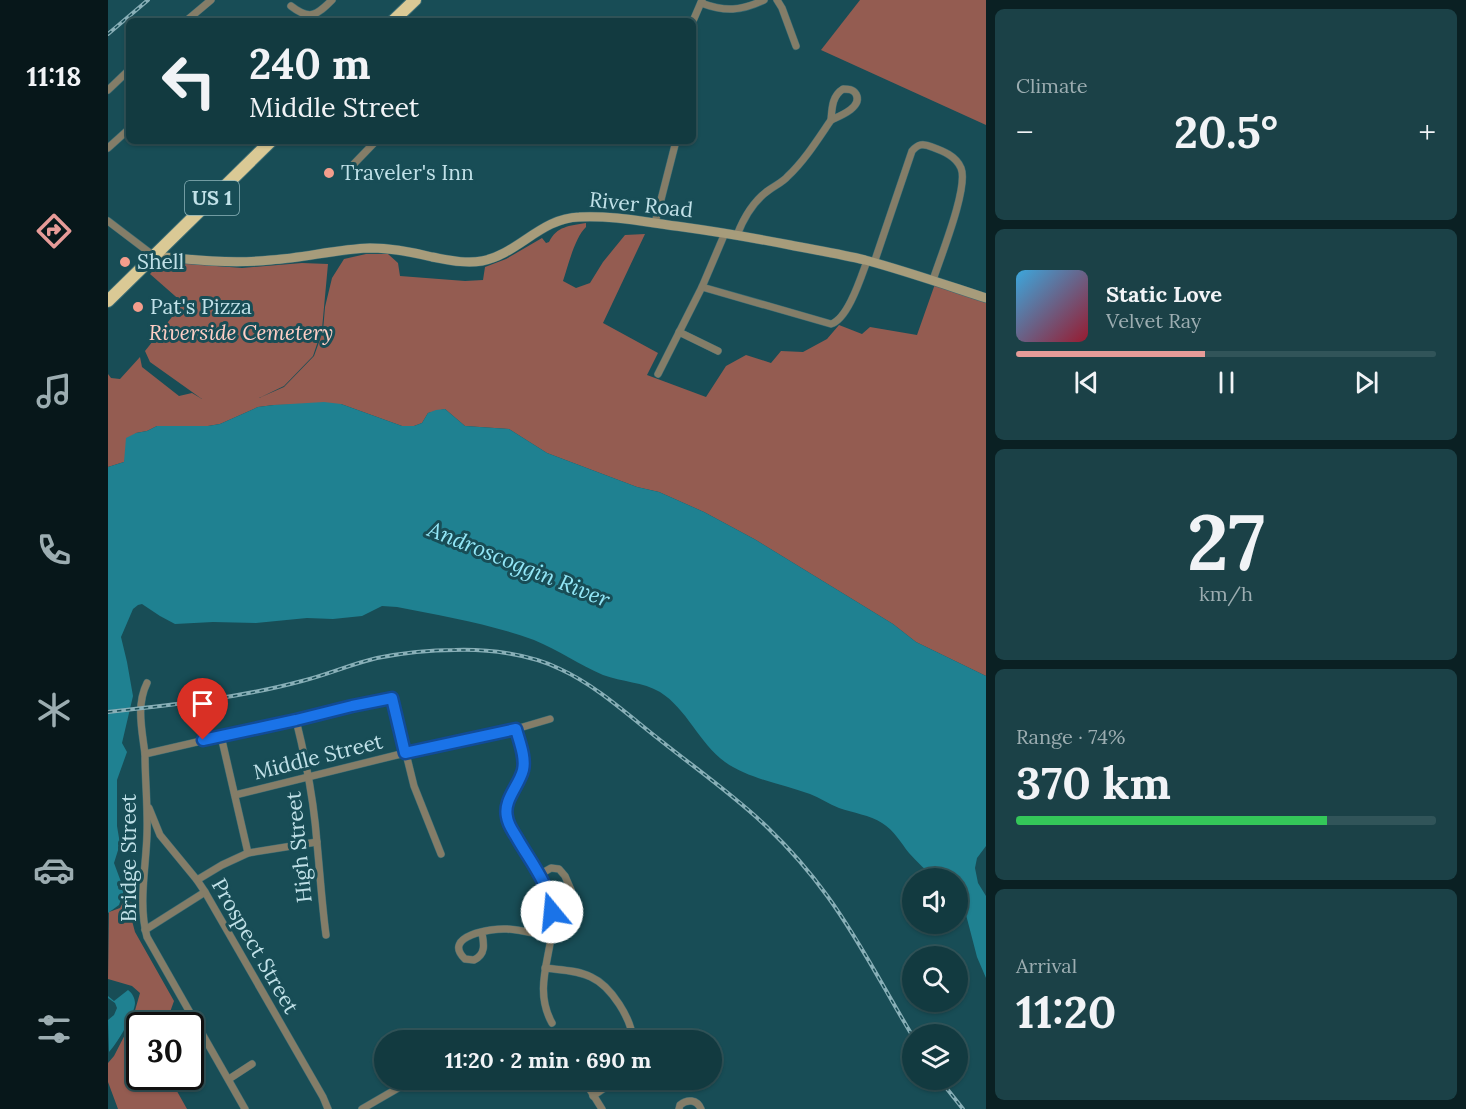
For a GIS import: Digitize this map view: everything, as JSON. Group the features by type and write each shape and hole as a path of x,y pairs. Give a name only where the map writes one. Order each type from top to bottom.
{"highway":[{"path":"396,18 408,3"},
{"name":"US 1","path":"108,301 268,144"}],"street":[{"path":"190,18 211,0"},
{"path":"291,6 303,14 315,15 332,0"},
{"path":"694,18 702,2 716,9 728,10 742,8 764,0"},
{"path":"777,0 796,46"},
{"path":"108,90 126,73"},
{"path":"737,235 743,220 754,204 768,190 789,176 810,152 831,120 833,103 839,92 843,89 852,90 857,97 856,105 831,120"},
{"path":"108,148 126,132"},
{"path":"348,170 373,144"},
{"path":"655,223 675,144"},
{"path":"702,288 831,324 835,323 839,320 870,262 913,149 921,144 946,153 957,160 964,177 957,209 933,280"},
{"name":"River Road","path":"154,256 254,262 369,248 395,250 459,262 484,261 519,244 540,229 564,219 598,217 725,233 870,262 986,298"},
{"path":"108,221 154,256"},
{"path":"658,374 702,288 725,233"},
{"path":"679,332 718,351"},
{"name":"Bridge Street","path":"147,683 141,698 140,710 147,804 142,905 145,930 245,1109"},
{"path":"145,757 220,736 392,698 414,786 441,854"},
{"name":"Middle Street","path":"235,795 550,719"},
{"name":"High Street","path":"296,720 308,776 326,935"},
{"path":"516,729 523,769 507,805 507,817 539,875 552,905 552,924 542,989 544,1006 552,1023"},
{"path":"220,736 248,853"},
{"name":"Prospect Street","path":"147,804 160,835 205,892 328,1109"},
{"path":"197,880 248,853 317,842"},
{"path":"539,875 551,868 559,869 565,876 571,890 568,899 552,905"},
{"path":"145,930 205,892"},
{"path":"482,933 505,929 550,936"},
{"path":"545,968 584,974 600,983 626,1016 631,1030"},
{"path":"229,1079 252,1064"},
{"path":"362,1109 395,1090"},
{"path":"590,1090 602,1109"},
{"path":"593,1096 602,1090"},
{"path":"679,1109 680,1105 689,1100 695,1101 700,1109"}],"green space":[{"path":"860,0 986,0 986,125 821,50"},
{"name":"Riverside Cemetery","path":"586,223 575,245 563,281 576,288 590,283 603,262 625,235 645,234 603,323 658,353 647,375 706,397 726,366 746,355 771,363 781,351 803,352 827,339 839,325 862,334 870,327 917,335 935,284 986,302 986,676 916,642 893,624 756,540 704,512 659,492 637,487 547,453 509,429 465,426 445,409 428,413 422,423 402,426 341,404 258,407 220,424 157,426 136,433 124,462 108,467 108,374 111,378 120,379 140,357 142,367 179,396 192,393 202,399 150,362 145,351 183,303 150,274 159,264 165,262 242,268 302,263 328,264 322,329 313,356 284,386 259,398 284,387 314,356 323,331 325,307 332,278 344,259 366,254 388,254 398,263 400,276 465,281 483,280 485,267 506,259 542,238 546,243 549,242 556,233 564,228"},
{"path":"125,899 136,905 131,917 135,932 174,1001 170,1012 135,1012 140,993 132,986 108,979 109,912 120,908"},
{"path":"126,1033 126,1090 176,1090 187,1109 118,1109 108,1082 108,1063"}],"water":[{"name":"Androscoggin River","path":"324,402 341,404 402,426 422,423 428,413 445,409 465,426 509,429 547,453 637,487 659,492 704,512 756,540 893,624 916,642 986,676 986,846 977,858 975,868 978,883 986,896 986,978 977,957 968,922 968,868 924,868 894,833 877,820 734,768 716,754 678,707 660,692 640,684 603,675 543,644 517,634 397,607 382,606 362,616 333,619 307,618 256,623 175,624 142,604 133,609 121,637 133,696 122,743 127,752 117,780 117,826 120,844 114,863 124,890 119,905 108,913 108,467 124,462 126,438 136,433 157,426 220,424 258,407"},
{"path":"128,990 134,997 135,1003 133,1012 126,1012 126,1026 109,1052 108,1020 117,1008 108,996 114,1001"}],"railway":[{"path":"127,18 148,0"},
{"path":"108,34 126,19"},
{"path":"108,712 181,704 254,692 311,679 377,658 416,652 468,650 495,652 523,656 548,664 574,676 612,702 728,793 775,835 807,869 840,914 906,1024"},
{"path":"948,1090 963,1109"}],"place":[{"name":"Traveler's Inn","path":"329,173"},
{"name":"Shell","path":"125,262"},
{"name":"Pat's Pizza","path":"138,307"}],"route":[{"path":"203,740 392,698 405,753 516,729 524,764 522,774 507,805 507,817 547,891 552,912"}]}
